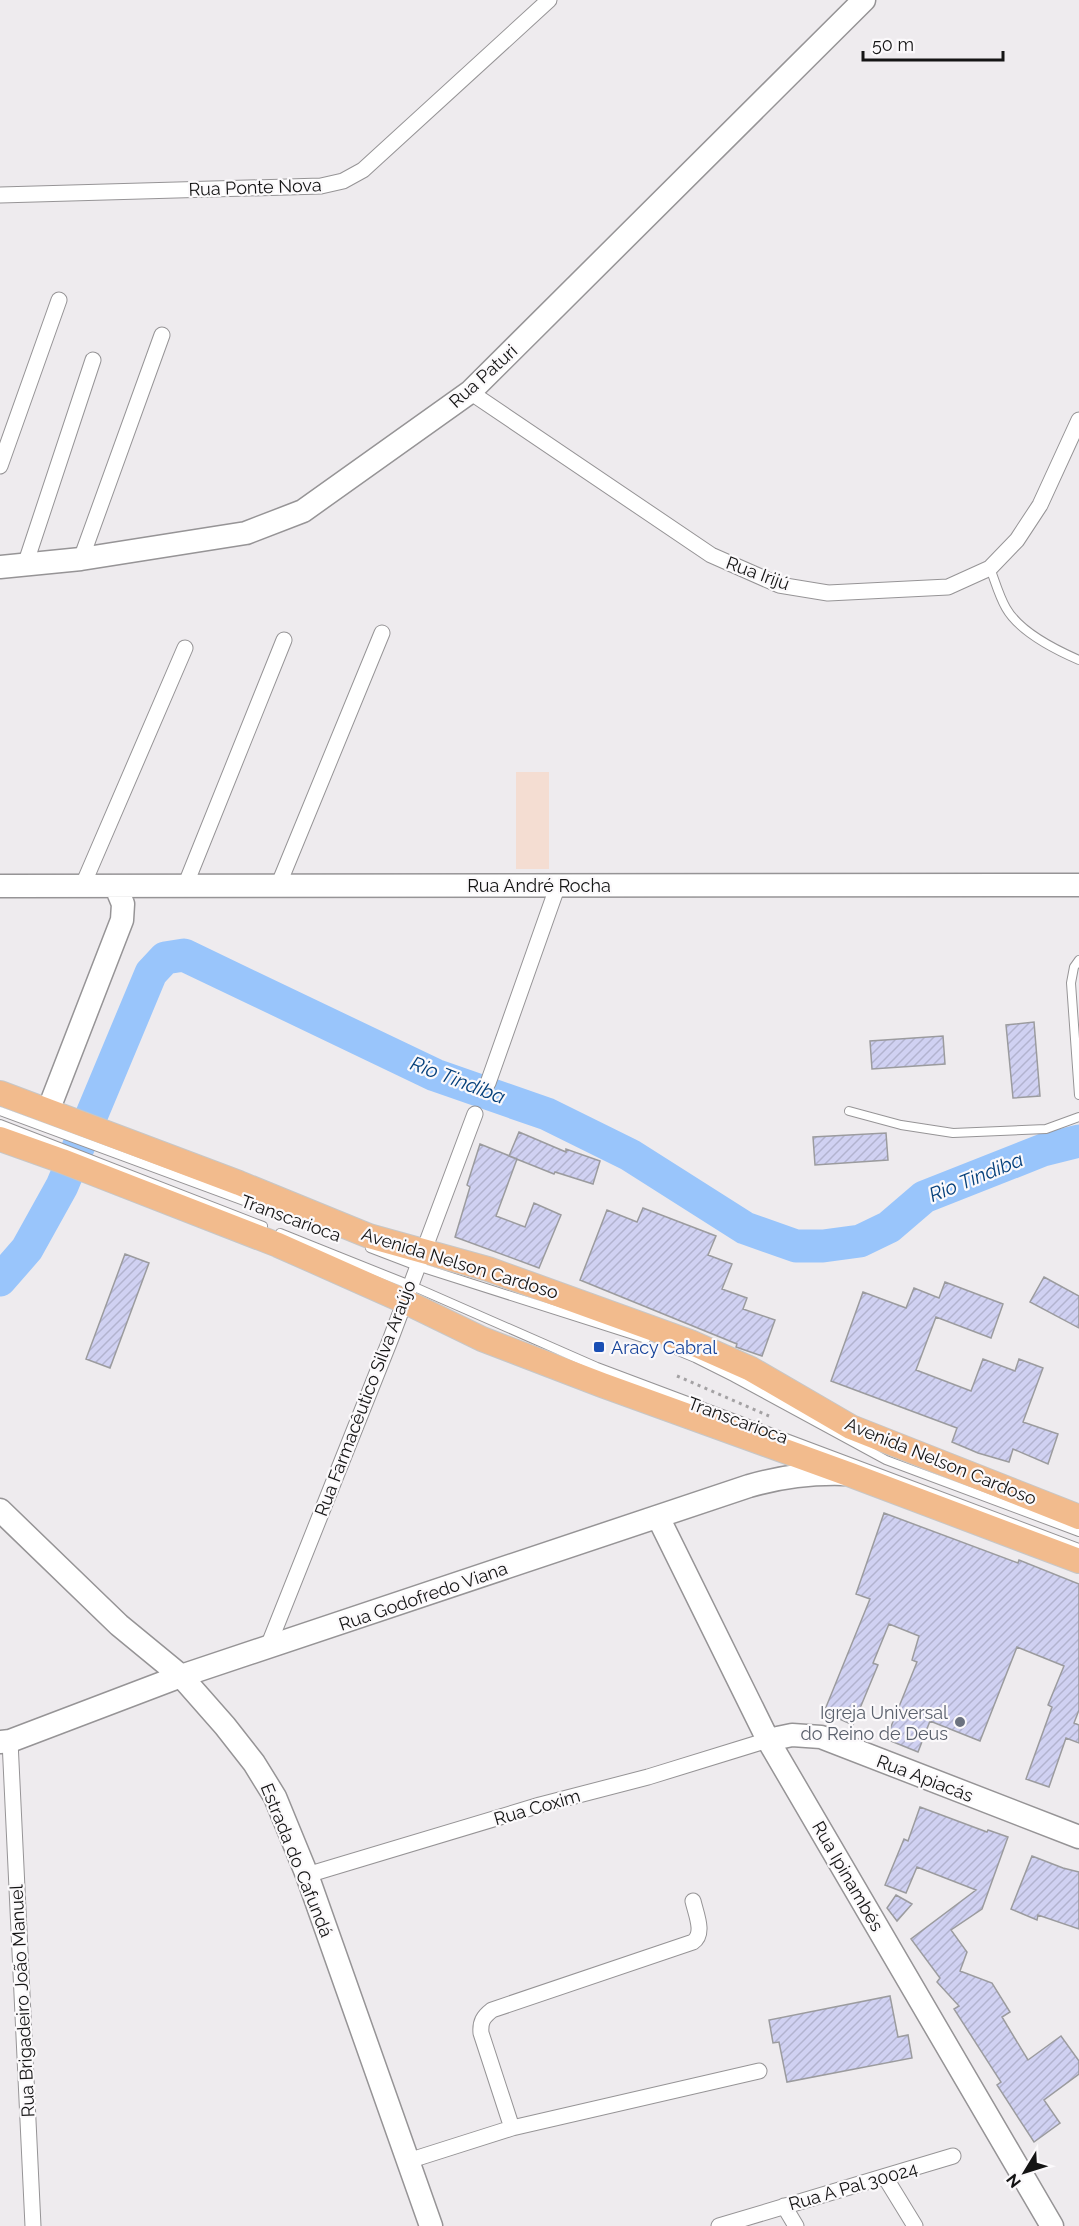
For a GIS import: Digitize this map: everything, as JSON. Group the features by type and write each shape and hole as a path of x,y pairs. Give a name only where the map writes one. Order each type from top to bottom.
{"main road":[{"name":"Rua Paturi","path":"0,567 81,559 246,533 303,512 470,392 864,0"},
{"name":"Rua André Rocha","path":"0,886 1079,885"},
{"path":"48,1111 122,920 123,904 116,887"},
{"name":"Avenida Nelson Cardoso","path":"0,1093 48,1111 84,1133 239,1183 420,1259 517,1278 690,1342 751,1369 851,1426 1079,1517"},
{"path":"0,1139 74,1159 278,1245 407,1293 493,1343 1079,1561"},
{"name":"Rua Godofredo Viana","path":"5,1741 181,1676 773,1480 820,1474 851,1475"},
{"name":"Estrada do Cafundá","path":"0,1510 119,1625 181,1676 255,1763 275,1797 307,1875 431,2226"},
{"name":"Rua Ipinambés","path":"657,1517 768,1740 1052,2226"},
{"name":"Rua Apiacás","path":"768,1740 792,1735 821,1737 1079,1838"}],"street":[{"name":"Rua Ponte Nova","path":"0,195 321,186 343,181 363,170 549,0"},
{"path":"0,466 59,300"},
{"path":"81,559 162,335"},
{"path":"25,565 93,360"},
{"name":"Rua Irijú","path":"470,392 711,555 779,585 828,593 948,587 990,568 1017,540 1040,505 1079,420"},
{"path":"278,886 382,633"},
{"path":"184,886 284,640"},
{"path":"82,887 185,648"},
{"path":"488,1083 558,885"},
{"name":"Rua Farmacêutico Silva Araújo","path":"267,1649 475,1114"},
{"name":"Rua Coxim","path":"307,1875 768,1740"},
{"name":"Rua Brigadeiro João Manuel","path":"5,1741 33,2226"},
{"path":"512,2128 481,2033 480,2024 484,2016 492,2010 693,1942 698,1939 700,1933 693,1901"},
{"path":"408,2161 512,2128 759,2071"},
{"name":"Rua A Pal 30024","path":"719,2226 769,2219 784,2206 953,2156"},
{"path":"885,2177 915,2226"},
{"path":"784,2206 796,2226"}],"lane":[{"path":"990,568 1007,610 1029,632 1057,650 1079,660"},
{"path":"1079,960 1074,967 1071,983 1079,1095"},
{"name":"Transcarioca","path":"0,1111 84,1133 336,1235"},
{"path":"849,1111 901,1125 953,1133 1046,1129 1079,1117"},
{"path":"0,1124 74,1159"},
{"name":"Transcarioca","path":"357,1243 420,1259 666,1346 742,1382 886,1460 1079,1532"},
{"name":"Transcarioca","path":"407,1293 1079,1548"}],"path":[{"path":"677,1376 779,1420"}],"shaded area":[{"path":"516,772 549,772 549,869 516,869"}],"building":[{"path":"1034,1022 1040,1096 1013,1098 1006,1025"},
{"path":"943,1036 945,1064 872,1069 870,1041"},
{"path":"519,1132 566,1152 566,1149 600,1161 593,1184 555,1172 554,1174 509,1156"},
{"path":"886,1133 888,1160 815,1165 813,1137"},
{"path":"480,1144 517,1159 496,1216 525,1227 534,1203 561,1215 539,1268 455,1237 470,1187 467,1185"},
{"path":"643,1208 716,1236 708,1255 732,1264 722,1289 747,1298 743,1309 775,1320 762,1356 580,1280 607,1210 637,1222"},
{"path":"125,1254 149,1263 110,1368 86,1359"},
{"path":"1044,1277 1079,1296 1079,1328 1030,1302"},
{"path":"945,1282 1003,1304 991,1338 936,1317 916,1370 971,1391 983,1359 1015,1371 1019,1359 1043,1368 1023,1422 1058,1434 1048,1464 1013,1449 1009,1462 978,1453 952,1442 957,1428 831,1381 863,1292 906,1308 914,1288 939,1298"},
{"path":"884,1513 1018,1563 1019,1560 1079,1584 1079,1710 1074,1723 1079,1725 1079,1743 1066,1738 1049,1787 1026,1779 1052,1707 1048,1705 1064,1666 1017,1647 980,1741 930,1721 918,1752 886,1739 917,1662 912,1660 919,1636 889,1624 873,1663 878,1665 853,1725 824,1712 870,1599 856,1594"},
{"path":"920,1807 987,1832 988,1830 1008,1837 982,1909 951,1930 967,1952 960,1971 992,1983 1010,2012 1002,2017 1028,2060 1061,2036 1079,2061 1079,2074 1044,2100 1060,2123 1034,2142 997,2085 1001,2082 954,2009 959,2006 937,1982 940,1978 911,1939 976,1890 917,1867 906,1893 885,1885 904,1839 908,1841"},
{"path":"1032,1856 1079,1872 1079,1929 1038,1915 1037,1920 1011,1909"},
{"path":"896,1895 912,1904 897,1921 887,1908"},
{"path":"890,1996 898,2037 908,2035 912,2058 787,2082 779,2042 773,2043 769,2020"}],"waterway":[{"name":"Rio Tindiba","path":"0,1280 27,1249 62,1186 151,973 165,958 184,955 435,1075 547,1114 630,1155 745,1228 796,1246 823,1246 860,1241 889,1227 924,1197 1043,1150 1079,1141"}],"place":[{"name":"Aracy Cabral","path":"599,1347"},
{"name":"Igreja Universal do Reino de Deus","path":"960,1722"}]}
